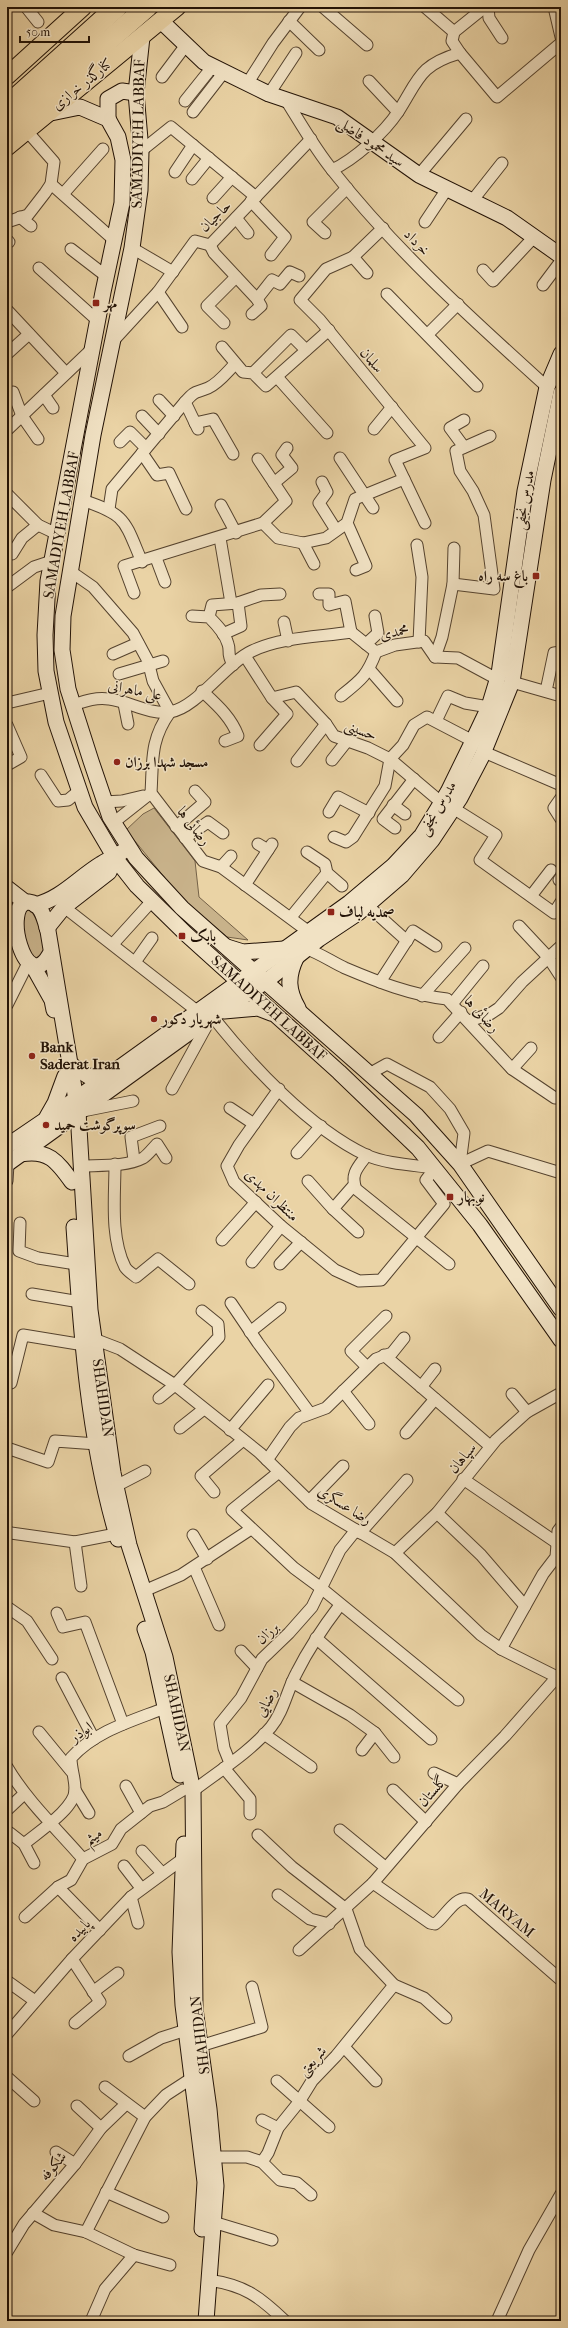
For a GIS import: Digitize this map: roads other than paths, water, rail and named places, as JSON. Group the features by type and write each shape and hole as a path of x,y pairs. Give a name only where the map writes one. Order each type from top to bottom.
{"highway":[{"path":"7,106 117,7"},
{"path":"17,130 154,14"}],"main road":[{"path":"7,76 83,7"},
{"name":"کنارگذر خرازی","path":"7,147 17,130 45,114 142,37 154,14 177,7"},
{"name":"سید محمود فاضلی","path":"154,14 204,62 268,94 337,117 419,175 507,218 561,256"},
{"name":"SAMADIYEH LABBAF","path":"142,37 136,93 141,151 140,190 132,248 111,343 82,500 63,616 62,650 68,689 104,802 113,823 136,858 182,908 416,1115 460,1164 561,1309"},
{"path":"108,118 108,99 122,91 136,93"},
{"name":"SAMADIYEH LABBAF","path":"45,114 80,107 108,118 118,137 123,160 122,203 106,276 48,581 45,635 46,671 56,722 85,807 115,858 152,901 345,1077 418,1148 480,1225 561,1340"},
{"name":"مدرس نجفی","path":"73,1108 259,977 367,905 402,875 432,840 473,741 504,680 519,531 525,491 547,387 561,354"},
{"path":"89,371 105,375"},
{"name":"مدرس نجفی","path":"296,952 309,932 349,903 392,866 422,835 447,805 484,752 504,680 535,532 543,480 560,401"},
{"path":"519,531 535,532"},
{"path":"9,911 18,906 56,897 102,863 115,858 128,847"},
{"path":"48,928 64,907 109,872 115,858"},
{"path":"7,888 30,904"},
{"name":"SHAHIDAN","path":"30,904 40,909 48,928 68,1070 80,1166 90,1310 89,1342"},
{"name":"SHAHIDAN","path":"9,911 12,934 19,953 24,961 31,964 52,1000 68,1070"},
{"path":"225,946 243,952 296,952 290,971 289,985 291,996 302,1014"},
{"path":"31,964 40,966 46,961 51,952"},
{"path":"215,960 220,973 219,988 214,1010 258,1008 278,1017"},
{"name":"مدرس نجفی","path":"73,1108 106,1077 197,1010 214,1010"},
{"path":"46,1119 55,1103 68,1070 88,1076 106,1077"},
{"path":"7,1146 46,1119 73,1108"},
{"path":"7,1164 21,1154 73,1108"},
{"name":"SHAHIDAN","path":"73,1108 72,1182 76,1264 80,1302 89,1342 100,1420 129,1545 165,1656 188,1790 195,2009 216,2186 206,2321"},
{"path":"21,1154 34,1151 58,1162 72,1182"},
{"name":"SHAHIDAN","path":"100,1420 97,1444 105,1493 116,1534 153,1652 165,1708 188,1790 180,1952 186,2030 204,2182 197,2321"}],"street":[{"path":"26,7 38,22"},
{"path":"247,84 272,43 300,7"},
{"path":"323,7 367,46"},
{"path":"425,7 454,32"},
{"path":"484,7 454,32 452,41 460,53 497,97 561,43"},
{"path":"488,7 489,18 502,38"},
{"path":"557,8 561,37"},
{"path":"289,22 319,50"},
{"path":"162,77 186,45"},
{"path":"268,94 296,53"},
{"path":"332,170 356,156 372,141 398,112 422,73 441,58 460,53"},
{"path":"185,101 218,69"},
{"path":"193,112 218,69"},
{"path":"369,81 398,112"},
{"name":"خرداد","path":"286,100 332,170 383,228 458,304 547,387"},
{"path":"419,175 466,119"},
{"path":"141,151 172,127 232,177 254,199 285,237 271,255"},
{"path":"12,218 28,215 52,184 54,162 17,130"},
{"name":"حاجیان","path":"111,343 158,292 195,241 210,245 311,138"},
{"path":"176,172 193,145"},
{"path":"63,194 103,149"},
{"path":"192,178 209,158"},
{"path":"472,201 502,163"},
{"path":"213,198 232,177"},
{"path":"52,184 114,240"},
{"path":"325,233 313,222 347,188"},
{"path":"425,222 447,188"},
{"path":"12,218 31,226"},
{"path":"236,218 248,233"},
{"name":"سلمان","path":"383,228 353,257 326,269 300,300 329,330 425,448 396,460 425,523"},
{"path":"483,270 493,281 534,237"},
{"path":"210,245 236,277 258,299 260,306 252,314"},
{"path":"132,248 173,272"},
{"path":"71,249 106,276"},
{"path":"353,257 367,273"},
{"path":"543,285 561,261"},
{"path":"39,268 98,322"},
{"path":"258,299 272,280 280,284 290,272 299,276"},
{"path":"224,323 207,306 236,277"},
{"path":"158,292 182,327"},
{"path":"387,294 428,334 477,386"},
{"path":"428,334 458,304"},
{"path":"7,310 66,373"},
{"path":"222,347 243,372 253,373 266,386 329,330"},
{"path":"7,354 30,334"},
{"path":"253,373 291,335 306,350"},
{"path":"7,430 93,348"},
{"path":"109,509 112,489 185,402 195,391 208,388 217,382 235,364"},
{"path":"277,377 327,433"},
{"path":"12,392 22,416 38,439"},
{"path":"44,395 53,408"},
{"path":"159,400 174,416"},
{"path":"185,402 197,426 213,419 233,454"},
{"path":"374,429 392,407"},
{"path":"142,416 159,434"},
{"path":"464,420 450,428 464,447"},
{"path":"120,442 130,432 144,450 158,475 169,474 186,509"},
{"path":"453,584 494,589 484,515 473,491 460,471 456,451 490,436"},
{"path":"274,483 292,468 282,455 287,448"},
{"path":"340,458 373,508"},
{"path":"134,593 124,566 156,558 263,523 286,501 258,459"},
{"path":"263,523 278,538 303,543 326,538 347,523 355,499 364,494 404,479"},
{"path":"322,482 327,492 319,503 336,530"},
{"path":"7,494 38,525 57,534"},
{"path":"82,500 109,509 124,521 142,562"},
{"path":"220,505 236,533"},
{"path":"347,523 366,566 356,570"},
{"path":"7,549 12,554 22,538 38,525"},
{"path":"220,538 241,626 223,634"},
{"path":"303,543 314,564"},
{"path":"417,545 422,577 419,642"},
{"path":"454,548 453,584 442,637 435,657 458,658 504,680 561,696"},
{"path":"156,558 165,582"},
{"path":"7,587 34,567 52,561"},
{"path":"70,572 93,587 144,647 153,681 170,712 161,725 153,746 150,793 113,823"},
{"path":"209,617 212,605 235,603 261,595 280,594"},
{"path":"248,653 288,642 351,632 344,601 329,605 329,594 319,594"},
{"path":"192,616 209,617 229,644 227,655 233,665"},
{"path":"366,644 378,633 375,616"},
{"path":"284,622 288,642"},
{"name":"محمدی","path":"351,632 376,652 395,645 424,641 435,657"},
{"path":"248,640 248,653 272,698 287,714 260,745"},
{"path":"113,654 144,647"},
{"path":"341,696 361,680 370,670 376,652"},
{"path":"546,691 556,665 554,653 561,652"},
{"name":"علی ماهرانی","path":"73,705 93,698 110,699 143,710 170,712 185,706 248,653"},
{"path":"119,674 163,661"},
{"path":"370,670 397,701"},
{"path":"202,691 221,708 234,726 238,736 225,741"},
{"name":"حسینی","path":"272,698 296,692 326,724 334,736 390,760 447,805 496,835 480,860 554,913 561,902"},
{"path":"7,703 50,693"},
{"path":"436,721 448,696 465,703 489,707"},
{"path":"124,704 128,724"},
{"path":"334,837 346,842 353,838 385,786 390,760 403,745 414,725 427,716 473,741"},
{"path":"7,724 21,757 7,765"},
{"path":"297,761 326,724"},
{"path":"332,760 347,741"},
{"path":"484,752 561,785"},
{"path":"41,775 58,801 68,800 80,790"},
{"path":"395,828 382,819 414,779"},
{"path":"176,827 205,802 195,791"},
{"path":"104,802 140,798 150,793"},
{"name":"رضائی ها","path":"150,793 203,861 221,867 292,917 309,932"},
{"path":"329,812 338,797 369,813"},
{"path":"561,798 554,808 561,819"},
{"path":"394,805 405,814"},
{"path":"185,838 208,822 223,833"},
{"path":"245,885 270,847 258,844"},
{"path":"307,852 325,864 327,873 342,886"},
{"path":"221,867 231,856"},
{"path":"531,896 551,870"},
{"path":"292,917 327,873"},
{"path":"561,877 559,880 561,881"},
{"path":"113,944 152,901"},
{"path":"367,905 407,941"},
{"path":"64,907 197,1010"},
{"path":"519,926 548,957 561,977"},
{"path":"380,982 413,931 436,946"},
{"path":"135,962 152,938"},
{"path":"469,1021 490,1014 499,1008 548,957 561,946"},
{"path":"422,996 466,948"},
{"name":"رضائی ها","path":"296,952 323,955 344,968 380,982 422,996 447,999 461,1012 512,1069 555,1098"},
{"path":"7,1005 31,964"},
{"path":"452,1004 483,966"},
{"path":"172,1089 214,1010"},
{"path":"214,1010 227,1035 310,1119 367,1155 435,1168 426,1180 444,1204 416,1237"},
{"path":"439,1037 461,1012"},
{"path":"512,1069 531,1048"},
{"path":"369,1074 387,1064 430,1087 450,1109 464,1133 460,1164"},
{"name":"منتظران مهدی","path":"280,1089 254,1124 227,1166 234,1182 280,1226 335,1270 359,1281 381,1280 416,1237"},
{"path":"73,1108 133,1101"},
{"path":"230,1108 254,1124"},
{"path":"134,1160 131,1137 160,1126"},
{"path":"297,1153 321,1126"},
{"path":"80,1166 115,1164 134,1160 144,1157 157,1144 166,1158"},
{"path":"460,1164 488,1151 561,1173"},
{"path":"367,1155 355,1170 352,1179 356,1189 449,1264"},
{"path":"7,1164 7,1181"},
{"path":"115,1164 115,1218 119,1249 125,1268 136,1277 158,1259 189,1284"},
{"path":"308,1180 333,1209 358,1232"},
{"path":"333,1209 354,1185"},
{"path":"222,1240 256,1202"},
{"path":"20,1222 19,1251 38,1258 76,1264"},
{"path":"252,1262 280,1226"},
{"path":"280,1264 301,1242"},
{"path":"32,1294 80,1302"},
{"path":"231,1303 250,1332 309,1412"},
{"path":"250,1332 280,1308"},
{"path":"159,1398 175,1385 220,1338 218,1324 202,1311"},
{"path":"367,1367 351,1351 386,1316"},
{"name":"رضا عسگری","path":"11,1384 23,1335 89,1342 120,1349 175,1385 267,1460 309,1501 395,1552 481,1635 500,1649 559,1678"},
{"path":"267,1460 290,1427 299,1418 309,1412 326,1408 376,1359 392,1353 404,1338"},
{"path":"384,1355 490,1446"},
{"path":"421,1387 435,1369"},
{"path":"230,1430 268,1385"},
{"path":"343,1390 369,1424"},
{"name":"سپاهان","path":"395,1552 437,1513 490,1446 527,1412 561,1393"},
{"path":"512,1394 527,1412"},
{"path":"406,1433 435,1399"},
{"path":"180,1428 204,1409"},
{"path":"214,1492 201,1476 243,1440"},
{"path":"7,1448 48,1462 55,1441 97,1444"},
{"path":"309,1501 343,1466"},
{"path":"116,1486 145,1472"},
{"path":"280,1472 232,1510 294,1568 321,1588 458,1700"},
{"path":"463,1479 557,1543"},
{"name":"برزان","path":"227,1765 220,1724 240,1698 262,1660 289,1633 312,1606 340,1550 407,1480"},
{"path":"437,1513 481,1555 525,1606"},
{"path":"500,1649 556,1556 557,1543 561,1527"},
{"path":"144,1592 194,1567 251,1529"},
{"path":"8,1535 75,1542 116,1534"},
{"path":"193,1535 207,1558"},
{"path":"75,1542 81,1586"},
{"path":"194,1567 219,1625"},
{"name":"رضایی","path":"188,1790 250,1749 264,1734 283,1707 292,1682 316,1638 340,1605"},
{"path":"7,1607 27,1621 52,1659"},
{"path":"57,1613 63,1627 85,1622 123,1724"},
{"path":"316,1638 431,1739"},
{"path":"241,1650 257,1668"},
{"path":"62,1678 94,1739"},
{"name":"گلستان","path":"299,1950 373,1883 385,1867 458,1784 559,1678"},
{"path":"292,1682 350,1715 375,1733 394,1758"},
{"name":"ابوذر","path":"75,1790 71,1771 71,1758 84,1744 123,1724 165,1708"},
{"path":"39,1732 71,1771"},
{"path":"362,1750 375,1733"},
{"path":"264,1734 311,1767"},
{"path":"227,1765 250,1799 250,1814"},
{"path":"7,1767 24,1794 51,1821 83,1859"},
{"path":"434,1773 458,1784"},
{"path":"126,1786 141,1813"},
{"path":"75,1790 90,1813"},
{"path":"24,1844 70,1805 75,1790"},
{"name":"میثم","path":"25,1916 58,1887 71,1880 83,1859 112,1844 121,1829 150,1806 163,1802 188,1790"},
{"path":"393,1790 426,1822"},
{"path":"7,1810 24,1794"},
{"path":"340,1830 385,1867"},
{"path":"10,1833 24,1844 34,1863"},
{"path":"258,1835 292,1867 346,1909 360,1949 394,1985 424,1998 446,2018"},
{"path":"142,1851 162,1873"},
{"name":"پابیده","path":"7,2034 72,1959 131,1897 141,1888 184,1858"},
{"path":"124,1866 141,1888"},
{"name":"MARYAM","path":"373,1883 430,1923 435,1924 458,1901 463,1898 468,1899 561,1980"},
{"path":"58,1887 100,1930"},
{"path":"278,1895 310,1919 329,1924"},
{"path":"131,1897 138,1924"},
{"path":"72,1959 100,2002 75,2023"},
{"path":"93,1992 118,1973"},
{"path":"7,1981 36,2001"},
{"name":"شریعتی","path":"262,2162 268,2153 278,2128 299,2102 321,2070 344,2047 394,1985"},
{"path":"200,2046 262,2027 252,1987"},
{"path":"129,2056 161,2038 186,2030"},
{"path":"344,2047 376,2081"},
{"path":"7,2077 34,2101"},
{"path":"86,2232 145,2116 166,2095 192,2078"},
{"path":"277,2082 329,2127"},
{"path":"106,2087 126,2104 145,2116"},
{"name":"شکوفه","path":"7,2252 24,2224 75,2164 101,2128 126,2104"},
{"path":"77,2106 101,2128"},
{"path":"262,2120 278,2128"},
{"path":"56,2152 75,2164"},
{"path":"213,2157 247,2157 262,2162 280,2180 297,2183 311,2195"},
{"path":"106,2192 163,2217"},
{"path":"497,2321 529,2250 561,2194"},
{"path":"33,2213 54,2225 86,2232 134,2255 170,2265"},
{"path":"213,2222 272,2240"},
{"path":"91,2321 105,2289 134,2255"},
{"path":"208,2280 232,2284 263,2300 285,2321"}],"place":[{"name":"مهر","path":"96,303"},
{"name":"باغ سه راه","path":"536,576"},
{"name":"مسجد شهدا برزان","path":"117,762"},
{"name":"صمدیه لباف","path":"331,912"},
{"name":"بابک","path":"182,936"},
{"name":"شهریار دکور","path":"154,1019"},
{"name":"Bank Saderat Iran","path":"32,1056"},
{"name":"سوپرگوشت حمید","path":"46,1125"},
{"name":"نوبهار","path":"450,1197"}]}
